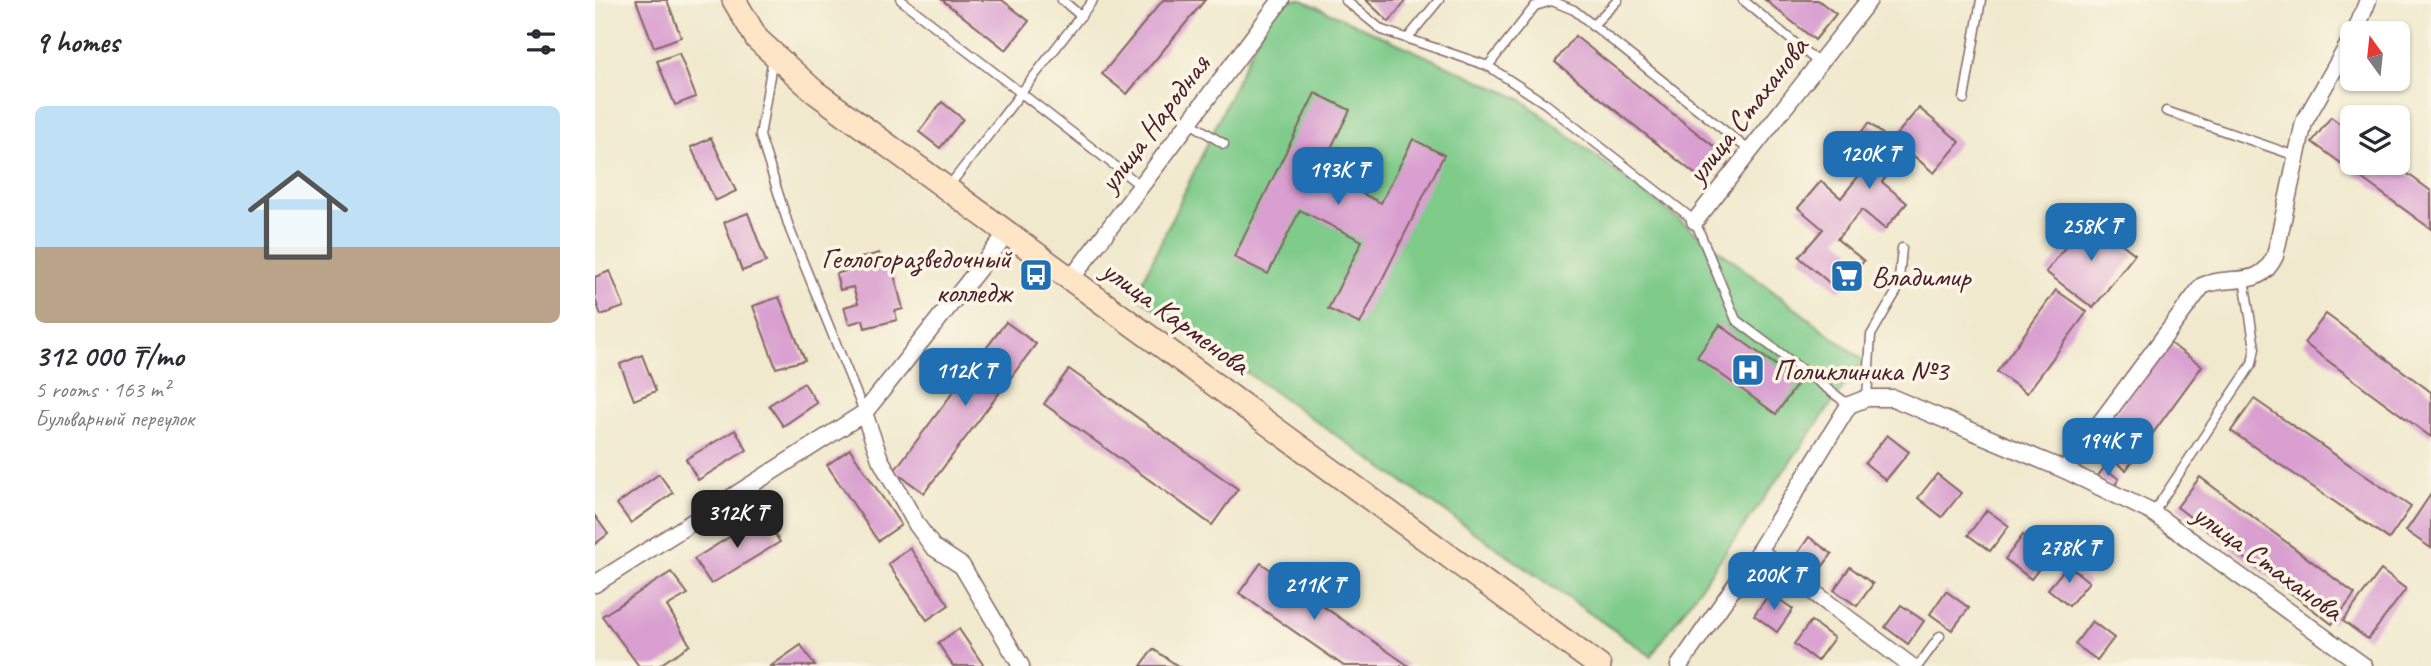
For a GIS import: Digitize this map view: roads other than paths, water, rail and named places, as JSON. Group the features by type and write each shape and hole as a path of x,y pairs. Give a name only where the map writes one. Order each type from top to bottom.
{"street":[{"name":"улица Карменова","path":"734,0 757,39 815,92 1599,666"},
{"name":"улица Народная","path":"1072,279 1281,0"},
{"path":"2360,21 2368,0"},
{"name":"улица Стаханова","path":"1695,221 1819,63 1862,2"},
{"path":"2066,470 2202,286 2213,281 2260,276 2269,270 2275,256 2304,122 2340,59"},
{"path":"595,584 864,413 1008,232"},
{"name":"улица Стаханова","path":"1867,398 1893,398 2066,470 2153,513 2364,666"},
{"path":"1679,666 1759,551 1849,405 1867,398"},
{"path":"864,413 880,459 917,525 933,547 962,566 1021,666"},
{"path":"1759,551 1911,666"}],"lane":[{"path":"901,0 1141,187"},
{"path":"1062,0 1081,16"},
{"path":"947,188 1093,0"},
{"path":"1345,0 1382,30 1489,66 1546,104 1695,221 1736,320 1849,405"},
{"path":"1407,39 1439,0"},
{"path":"1591,26 1618,0"},
{"path":"1743,0 1819,63"},
{"path":"1964,99 1981,0"},
{"path":"1489,66 1535,6 1552,1 1574,10 1750,152"},
{"path":"773,54 760,136 790,230 864,413"},
{"path":"2166,111 2296,156"},
{"path":"1189,122 1224,144"},
{"path":"1867,398 1871,335 1898,289 1902,248"},
{"path":"2153,513 2252,364 2255,348 2243,279"},
{"path":"1918,666 1940,636"}],"place":[{"name":"Геологоразведочный колледж","path":"1036,275"},
{"name":"Владимир","path":"1847,276"},
{"name":"Поликлиника №3","path":"1748,370"}]}
